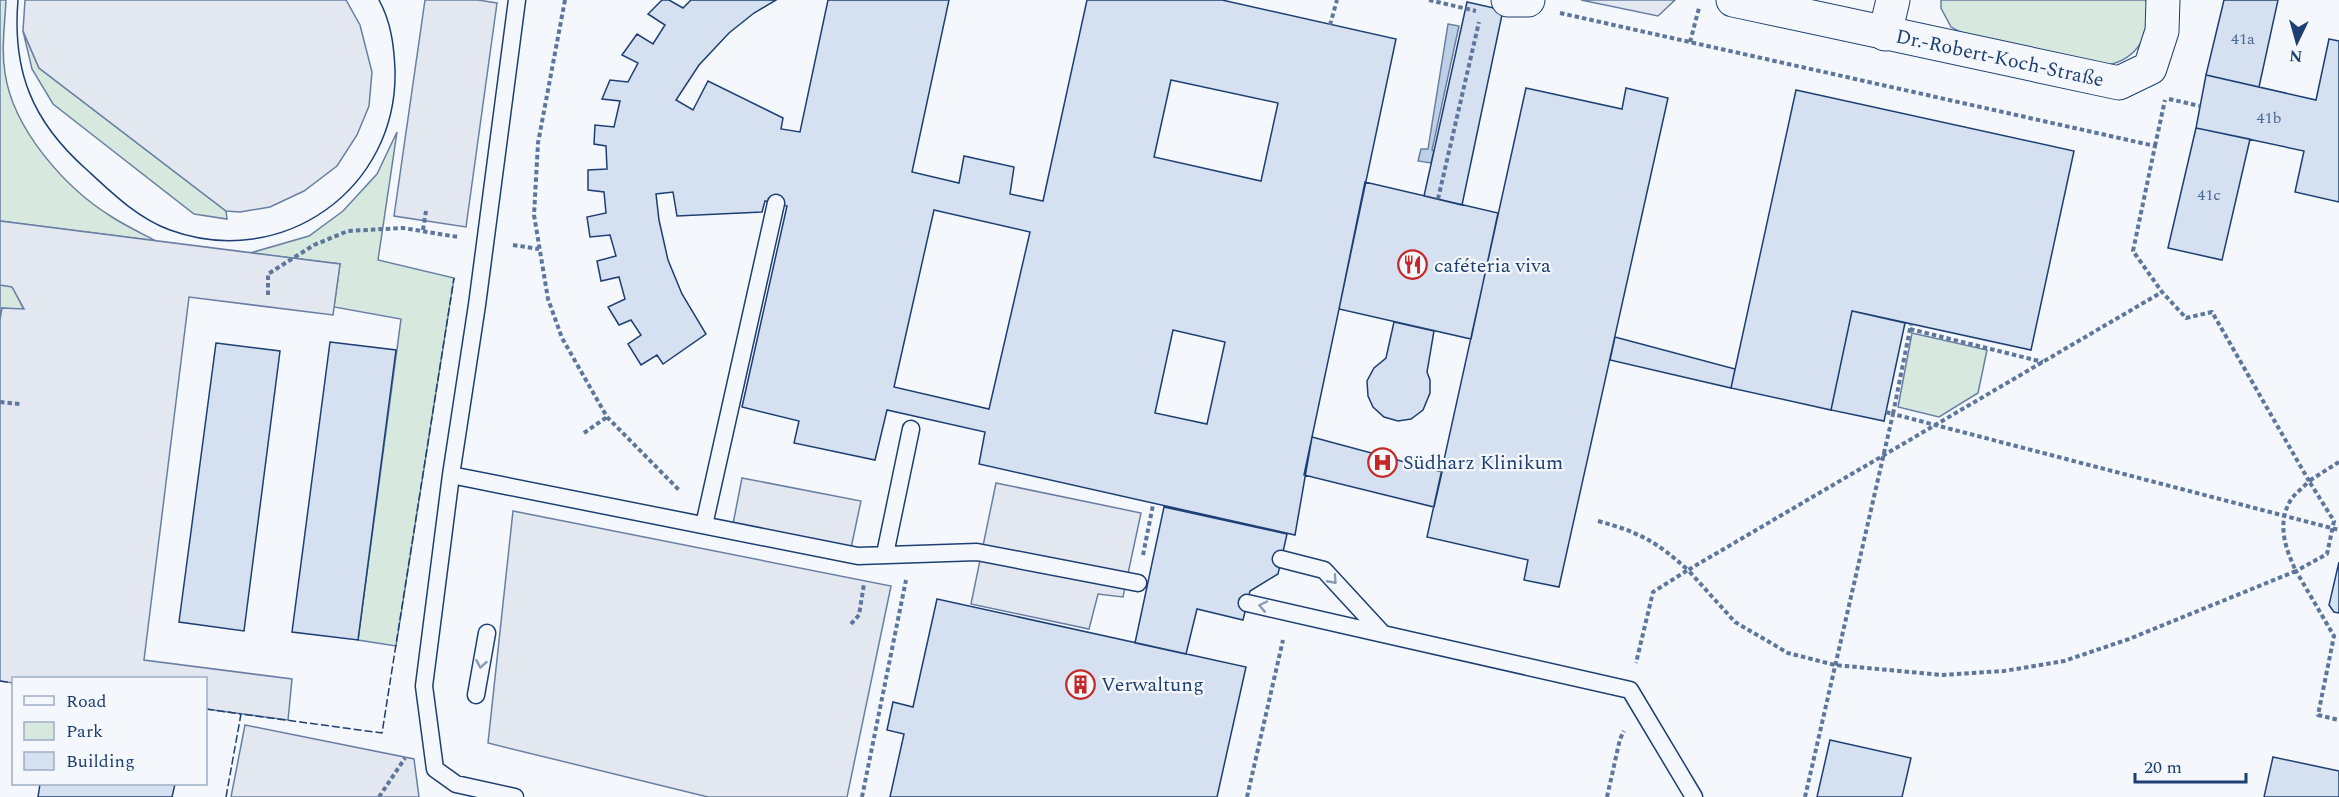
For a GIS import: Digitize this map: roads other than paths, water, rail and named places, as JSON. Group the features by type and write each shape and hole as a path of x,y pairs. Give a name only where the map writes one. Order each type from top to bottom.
{"street":[{"path":"1490,6 1528,0"},
{"name":"Dr.-Robert-Koch-Straße","path":"1733,0 2119,83 2150,68 2162,31 2163,0"},
{"name":"Dr.-Robert-Koch-Straße","path":"1884,34 1893,0"}],"lane":[{"path":"515,797 456,784 435,769 424,686 517,0"},
{"path":"704,525 776,203"},
{"path":"877,555 911,429"},
{"path":"451,475 858,556 977,552 1138,583"},
{"path":"1281,559 1324,570 1383,634"},
{"path":"1247,603 1630,690 1694,797"},
{"path":"476,695 487,633"}],"water":[{"path":"1448,24 1459,26 1432,150 1434,151 1431,163 1418,161 1421,149 1428,149"}],"tram line":[{"path":"18,0 18,50 23,72 39,113 67,151 115,195 146,219 170,230 212,240 253,239 291,229 326,210 355,184 377,151 391,113 395,70 394,52 389,25 379,0"}],"place":[{"name":"caféteria viva","path":"1413,265"},
{"name":"Südharz Klinikum","path":"1382,462"},
{"name":"Verwaltung","path":"1080,684"}]}
